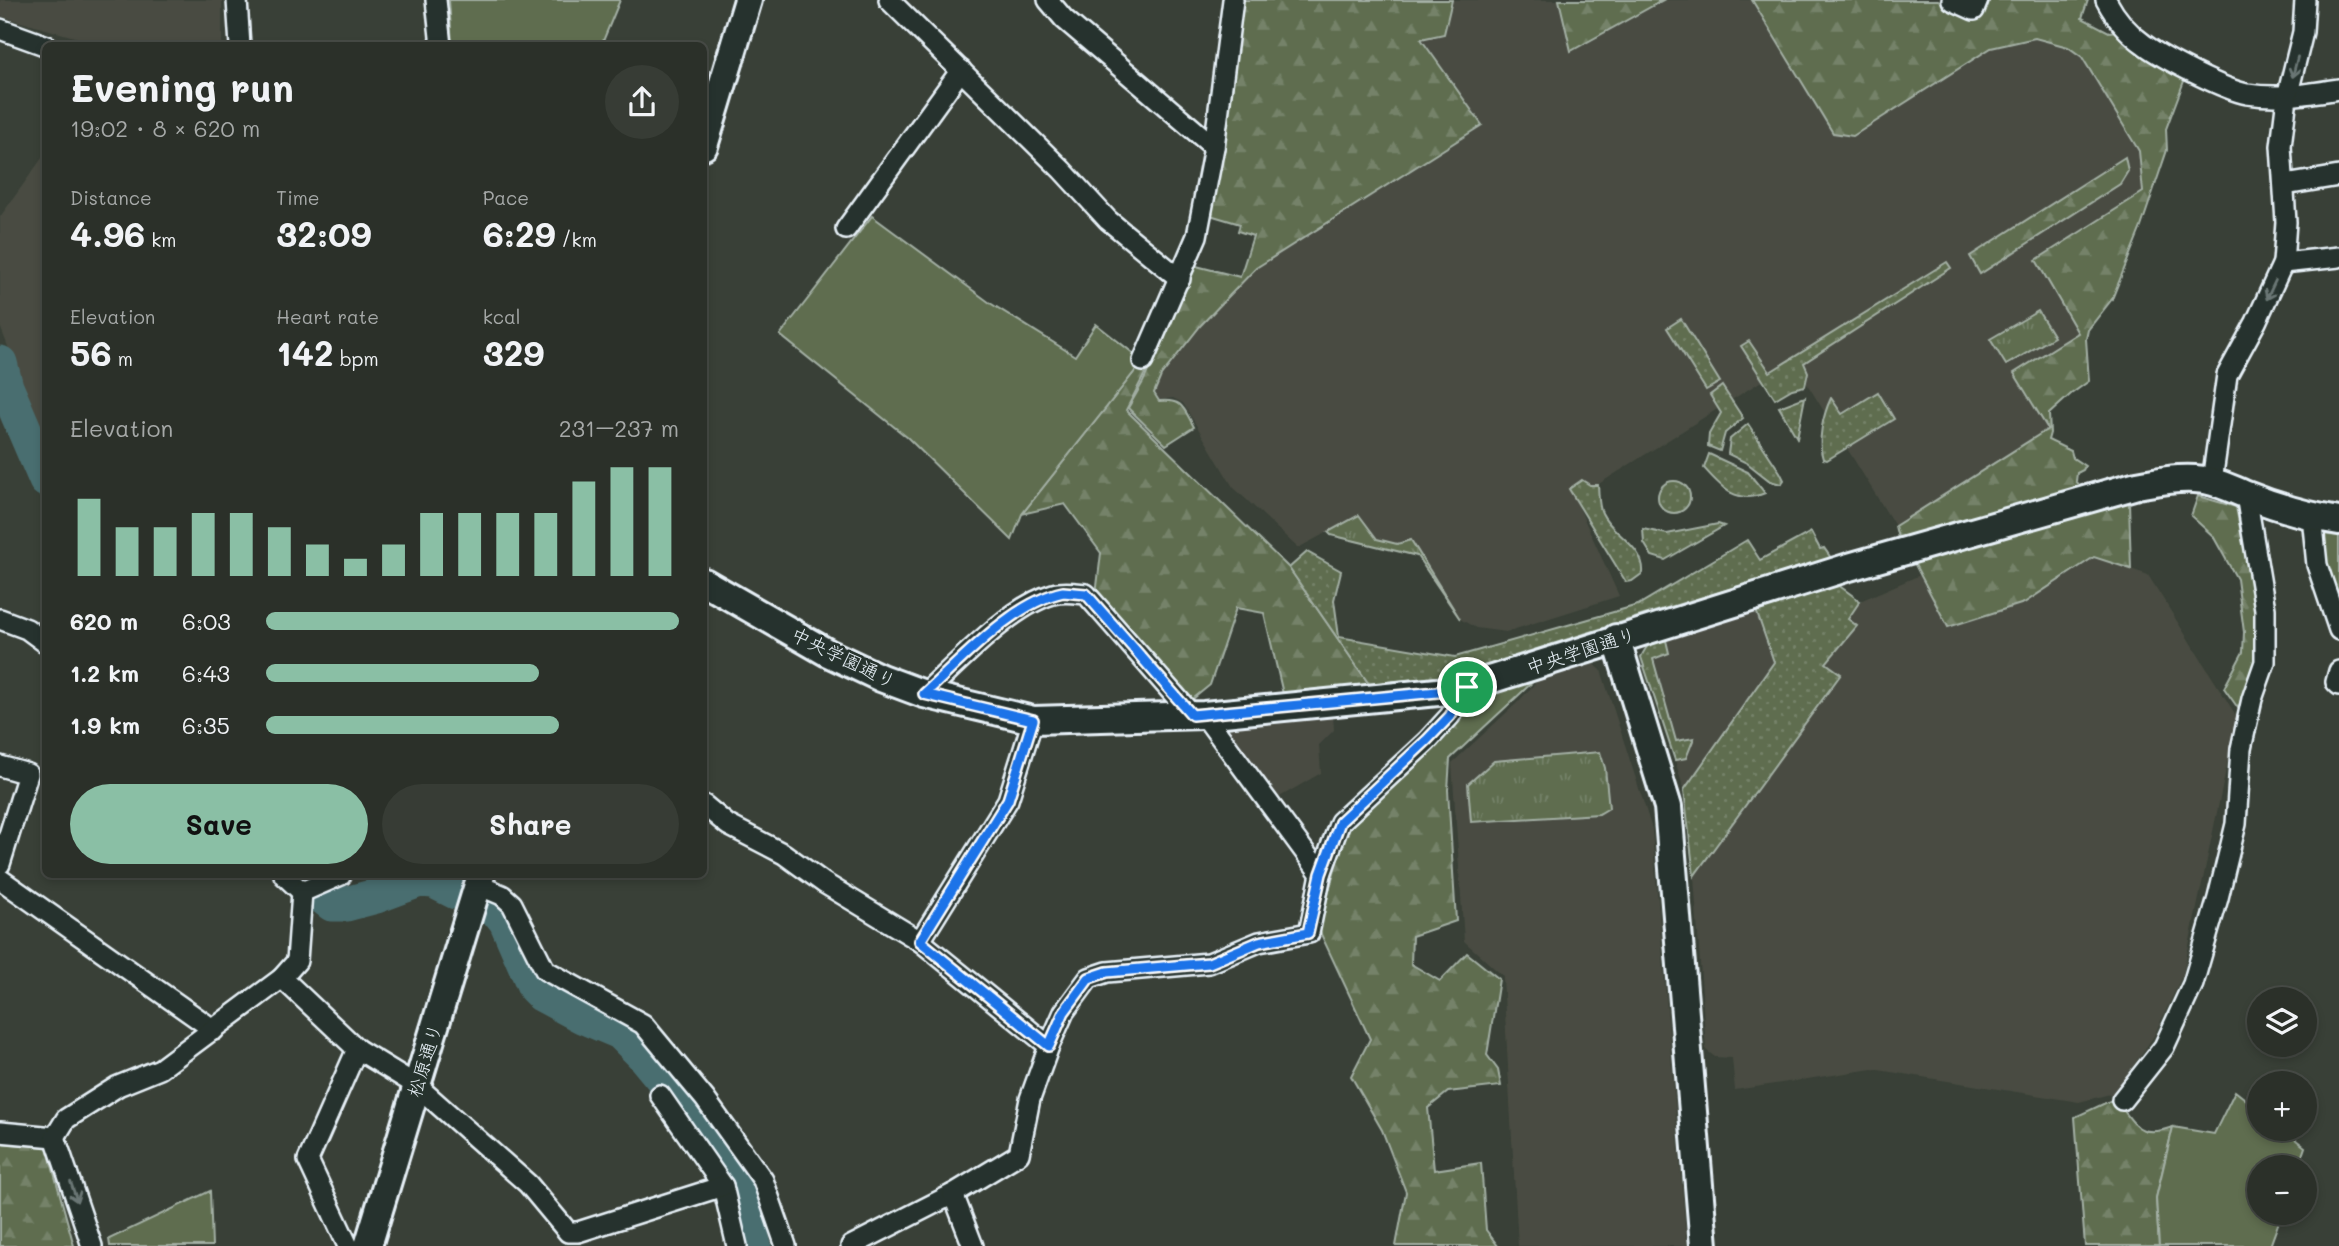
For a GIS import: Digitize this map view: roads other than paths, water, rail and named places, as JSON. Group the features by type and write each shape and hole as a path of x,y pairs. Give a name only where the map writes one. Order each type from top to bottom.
{"street":[{"path":"237,0 240,42"},
{"path":"436,0 441,42"},
{"path":"707,136 747,0"},
{"path":"889,0 1062,170 1108,220 1180,279"},
{"path":"1048,0 1063,19 1214,147"},
{"path":"1143,360 1198,236 1214,147 1233,0"},
{"path":"1952,0 1974,10 1978,0"},
{"path":"2106,0 2114,15 2144,45 2205,78 2245,94 2287,97 2339,89"},
{"path":"2211,481 2227,375 2256,323 2284,263 2286,222 2281,146 2287,97 2303,32 2305,0"},
{"path":"0,29 42,44"},
{"path":"846,229 961,70"},
{"path":"2285,185 2339,176"},
{"path":"2284,263 2339,257"},
{"name":"中央学園通り","path":"707,584 828,653 881,678 924,694 1033,720 1198,715 1467,687 1849,567 2137,485 2182,479 2211,481 2312,516 2339,518"},
{"path":"2122,1100 2164,1047 2193,984 2236,824 2241,749 2252,699 2264,662 2266,608 2246,495"},
{"path":"2312,516 2317,565 2339,630"},
{"path":"924,694 1014,614 1051,594 1086,594 1198,715 1321,874"},
{"path":"0,619 27,629 42,640"},
{"path":"1616,638 1668,807 1704,1246"},
{"path":"2339,671 2336,682 2339,685"},
{"path":"851,1246 953,1194 1019,1154 1030,1099 1049,1046 1064,1012 1089,978 1107,972 1209,963 1259,942 1308,933 1321,874 1340,822 1450,716 1467,687"},
{"path":"920,941 1008,800 1033,720"},
{"path":"0,766 28,774 0,864"},
{"path":"707,808 728,825 784,854 824,883 920,941 1049,1046"},
{"path":"287,878 302,892"},
{"path":"302,892 334,878"},
{"path":"0,879 214,1030"},
{"path":"480,880 512,904 545,970 643,1024 705,1099 763,1180 786,1246"},
{"name":"松原通り","path":"368,1246 480,880"},
{"path":"92,1246 55,1138 66,1119 118,1086 160,1069 282,978 297,961 302,892"},
{"path":"282,978 357,1049 416,1085 528,1184 568,1232 578,1232 723,1186"},
{"path":"348,1246 308,1160 357,1049"},
{"path":"660,1095 723,1186 737,1246"},
{"path":"0,1132 55,1138"},
{"path":"953,1194 974,1246"}],"waterway":[{"path":"0,363 6,387 42,471"},
{"path":"298,878 332,904 346,904 376,896 419,880 434,881 456,892"},
{"path":"490,907 499,912 506,921 535,988 582,1016 620,1032 643,1055 720,1148 752,1203 751,1233 754,1246"}]}
